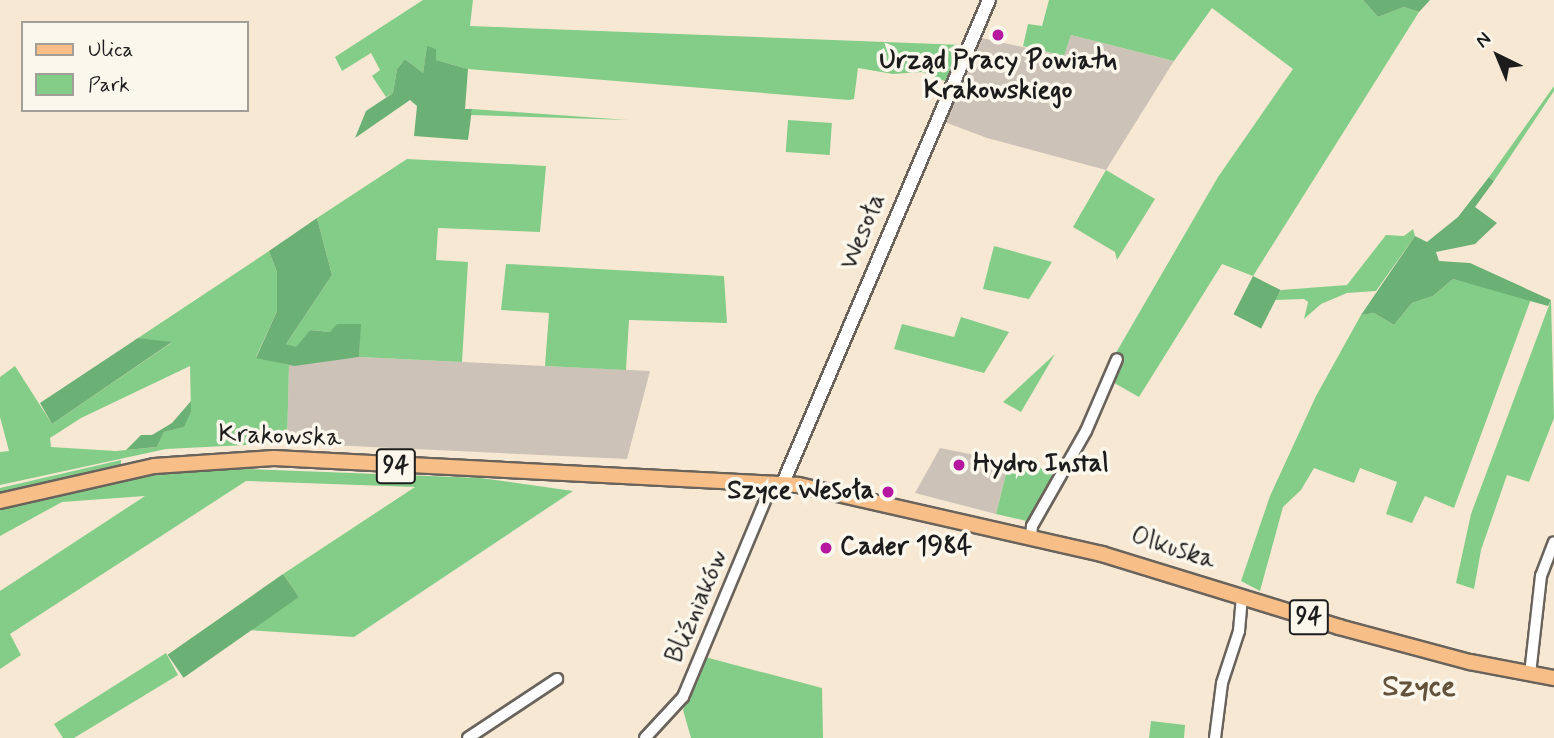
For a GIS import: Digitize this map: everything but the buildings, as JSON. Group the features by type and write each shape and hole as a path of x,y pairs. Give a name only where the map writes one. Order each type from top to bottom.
{"main road":[{"name":"Krakowska","path":"0,501 136,469 234,459 778,483"},
{"name":"Olkuska","path":"778,483 872,499 1031,537 1349,629 1554,678"}],"street":[{"name":"Wesoła","path":"778,483 989,0"},
{"path":"1031,537 1032,526 1086,430 1117,359"},
{"name":"Bliźniaków","path":"645,738 683,697 778,483"},
{"path":"1530,674 1541,576 1554,542"},
{"path":"1215,738 1222,683 1239,631 1241,615 1237,609 1242,596"},
{"path":"467,738 558,679"}],"shaded area":[{"path":"1071,35 1174,61 1106,170 987,138 942,121 977,37 1064,56"},
{"path":"359,357 650,371 627,459 287,443 289,365"},
{"path":"940,448 1009,462 996,514 915,493"}],"green space":[{"path":"423,0 473,0 470,26 963,45 947,82 922,72 893,74 858,68 854,99 849,100 468,69 436,60 427,47 423,73 405,59 397,69 393,93 386,97 372,76 380,70 371,53 342,71 335,57"},
{"path":"1049,0 1363,0 1378,17 1404,7 1419,12 1253,276 1222,264 1139,397 1109,380 1106,370 1218,177 1293,69 1212,8 1174,61 1071,35 1064,56 1023,46 1028,24 1042,26"},
{"path":"1363,0 1430,0 1419,12 1404,7 1378,17"},
{"path":"427,46 436,49 436,60 468,69 465,109 472,109 468,140 414,136 417,106 410,100 355,138 366,111 393,93 397,69 405,59 423,73"},
{"path":"1554,86 1554,91 1494,181 1489,177"},
{"path":"472,109 628,120 471,115"},
{"path":"788,120 832,123 830,155 786,152"},
{"path":"407,159 546,166 540,232 438,228 436,260 468,262 462,362 359,357 360,324 330,332 310,330 296,348 286,344 332,275 317,218"},
{"path":"1106,170 1155,199 1117,260 1115,252 1073,227"},
{"path":"1489,177 1494,181 1475,207 1497,223 1475,244 1436,252 1439,261 1470,263 1551,300 1548,306 1453,279 1433,296 1412,303 1394,325 1374,313 1361,315 1415,236 1427,242 1458,217"},
{"path":"317,218 332,275 286,344 296,347 310,330 330,332 337,324 361,324 359,357 294,366 256,358 277,311 277,272 269,251"},
{"path":"1413,229 1415,236 1376,291 1347,293 1321,304 1304,319 1308,302 1304,299 1275,300 1281,290 1347,285 1386,235 1404,236"},
{"path":"994,246 1052,262 1029,299 983,289"},
{"path":"269,251 277,272 277,311 256,357 289,365 287,443 166,449 0,485 0,452 9,451 0,417 0,377 15,366 52,424 171,343 138,338","holes":["190,366 191,412 183,427 164,432 157,447 116,451 51,447 50,438 81,418"]},
{"path":"506,264 724,276 727,323 629,320 626,370 545,366 549,313 501,310"},
{"path":"1253,276 1281,290 1261,328 1233,314"},
{"path":"1453,279 1531,299 1454,508 1425,496 1412,523 1386,514 1397,482 1360,468 1354,483 1314,468 1301,490 1283,507 1260,591 1241,581 1270,496 1316,396 1361,315 1374,313 1394,325 1412,303 1433,296"},
{"path":"1551,300 1554,418 1529,482 1507,475 1481,550 1474,589 1456,583 1471,514"},
{"path":"961,317 1009,332 984,373 894,349 902,324 954,337"},
{"path":"138,338 172,342 52,424 40,403"},
{"path":"1055,354 1021,412 1003,402"},
{"path":"191,401 191,412 184,427 164,432 157,447 126,450 141,435 152,435 172,423"},
{"path":"121,460 121,465 0,494 0,488"},
{"path":"1009,462 1059,472 1031,522 996,514"},
{"path":"247,469 481,478 573,491 354,637 248,630 299,597 283,574 415,487 246,481 10,634 21,655 0,669 0,591 145,496 62,502 0,536 0,509 112,481 183,470"},
{"path":"283,574 299,597 184,678 167,655"},
{"path":"166,653 178,675 74,738 63,738 54,724"},
{"path":"705,657 822,688 823,738 691,738 683,710"},
{"path":"1151,721 1185,725 1184,738 1149,738"}],"place":[{"name":"Urząd Pracy Powiatu Krakowskiego","path":"998,35"},
{"name":"Hydro Instal","path":"959,465"},
{"name":"Szyce Wesoła","path":"888,492"},
{"name":"Cader 1984","path":"826,548"}],"district":[{"name":"Szyce","path":"1419,687"}]}
